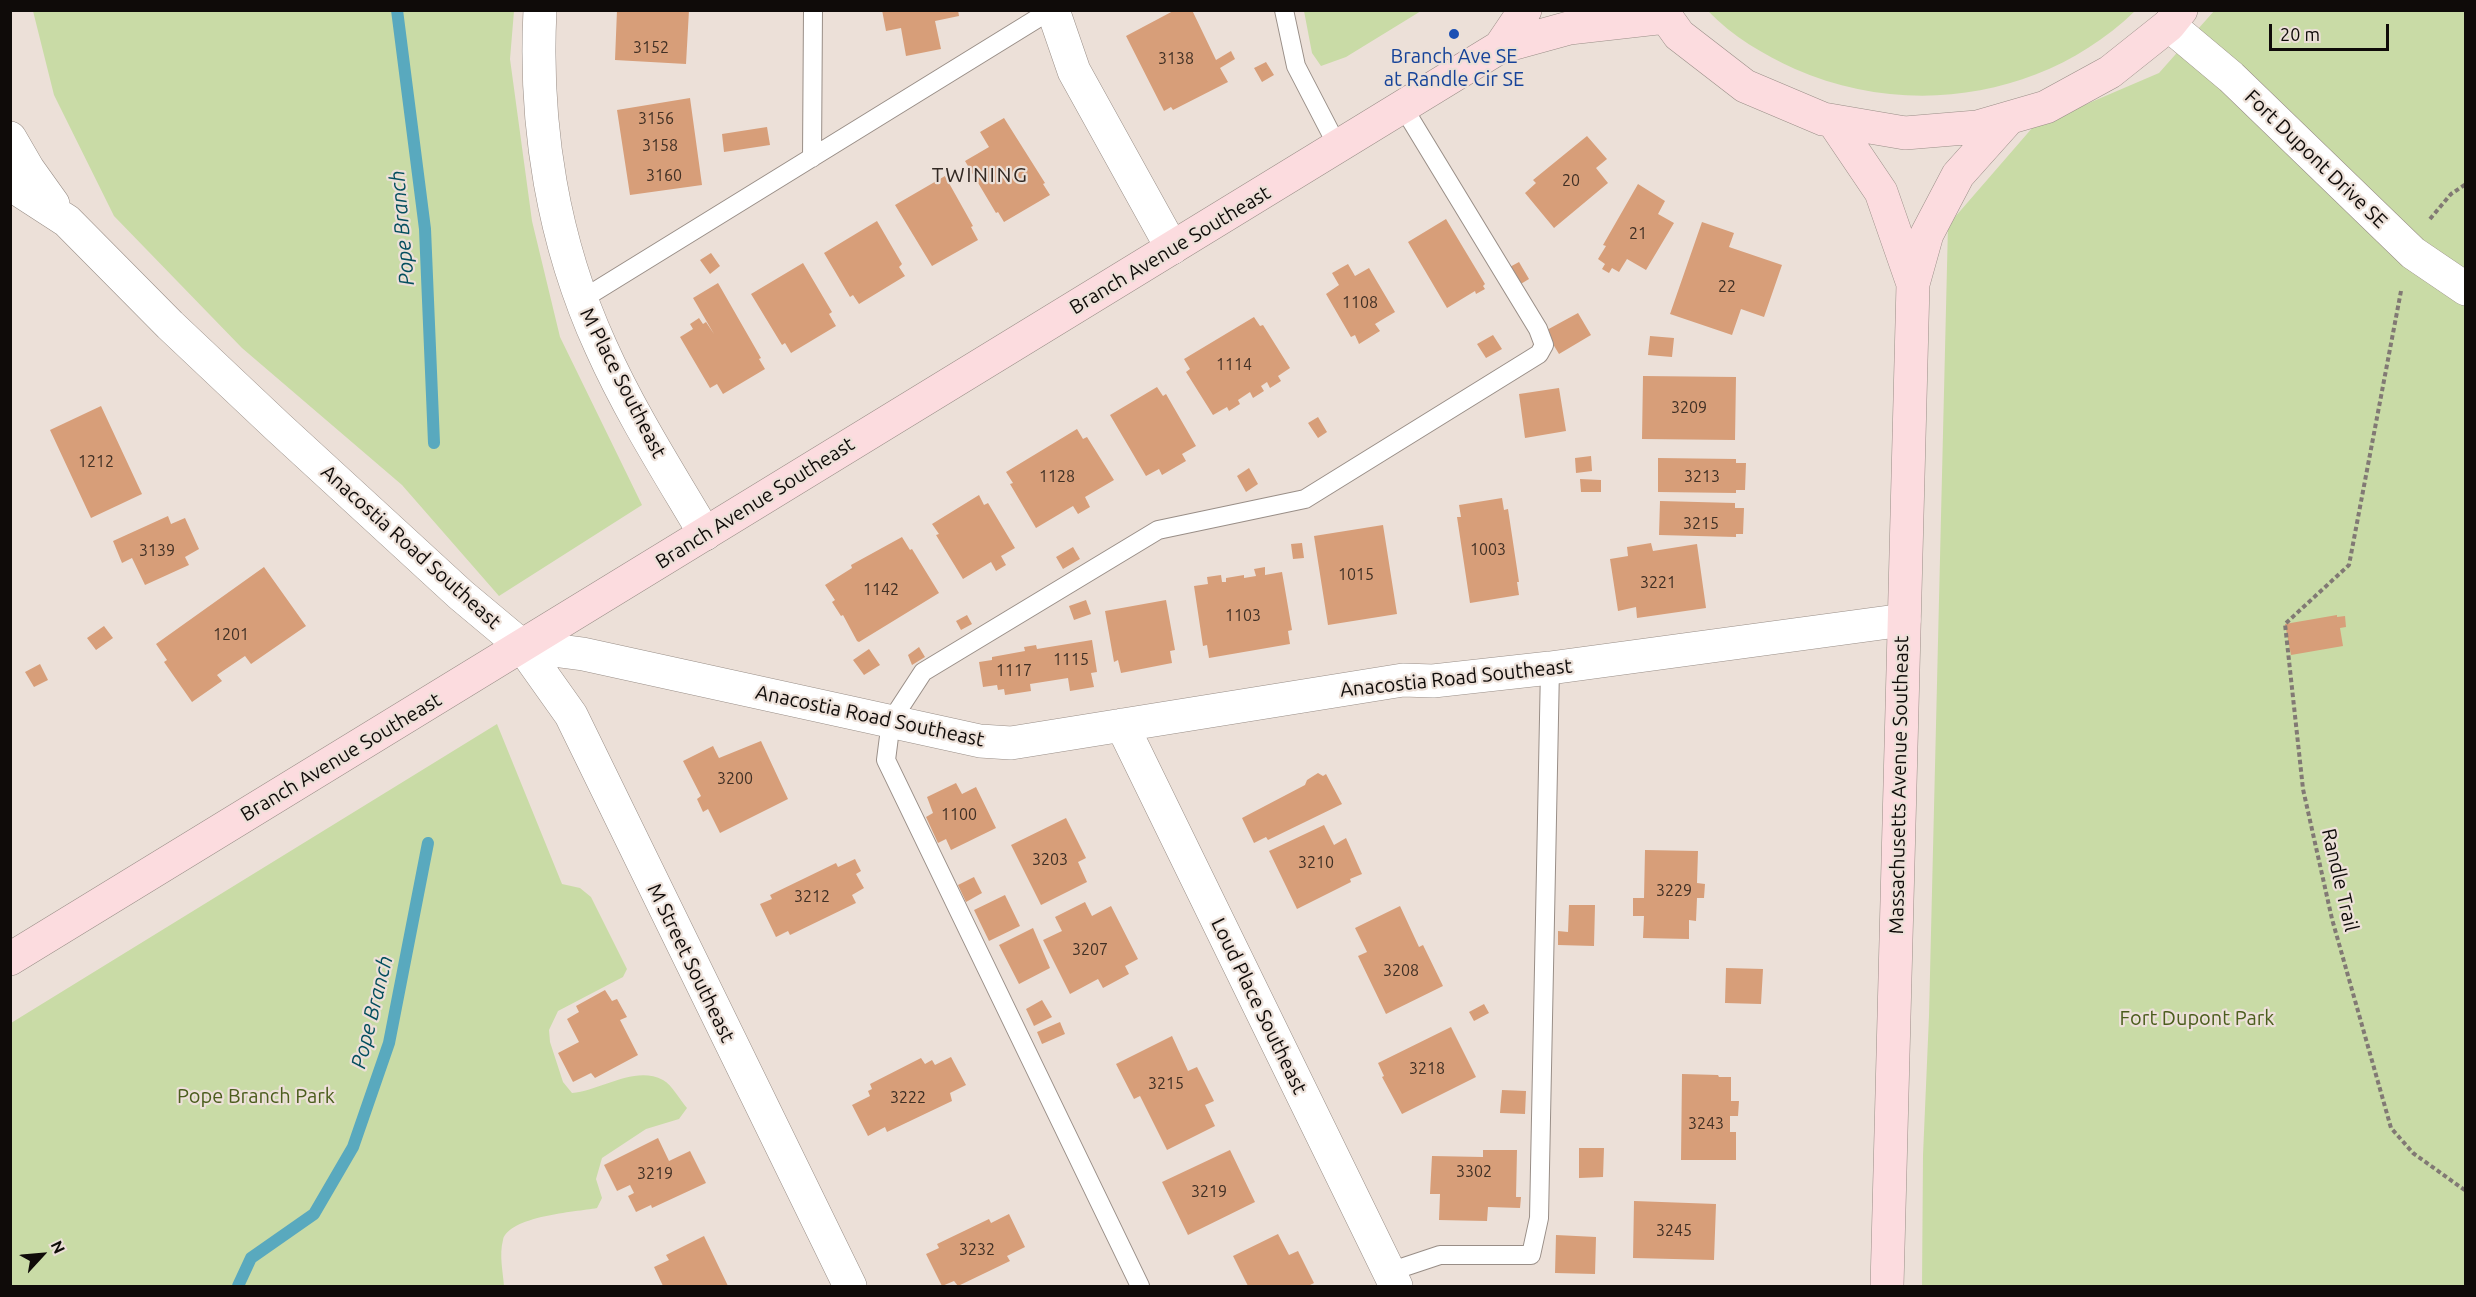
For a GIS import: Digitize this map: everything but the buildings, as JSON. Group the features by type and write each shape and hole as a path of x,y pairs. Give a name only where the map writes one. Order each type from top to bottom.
{"main road":[{"name":"Branch Avenue Southeast","path":"1500,47 1525,10"},
{"name":"Branch Avenue Southeast","path":"10,959 1500,47 1569,28 1663,14"},
{"path":"1663,14 1679,34 1746,86 1823,119 1905,133 1977,127 2046,107 2110,72 2175,18"},
{"name":"Massachusetts Avenue Southeast","path":"1887,1287 1913,284 1927,234 1958,175 2009,118"},
{"name":"Massachusetts Avenue Southeast","path":"1833,121 1881,192 1913,284"}],"street":[{"name":"M Place Southeast","path":"540,10 539,75 544,144 559,228 581,300 612,370 705,534"},
{"path":"1052,10 1074,71 1172,248"},
{"name":"Fort Dupont Drive SE","path":"2175,18 2239,85 2413,253 2466,289"},
{"path":"10,138 28,169 67,221"},
{"name":"Anacostia Road Southeast","path":"10,184 67,221 170,325 277,426 461,595 522,646 583,654 980,741 1011,743 1403,680 1433,681 1550,668 1904,621"},
{"name":"M Street Southeast","path":"522,646 571,715 850,1287"},
{"name":"Loud Place Southeast","path":"1122,725 1392,1279"}],"lane":[{"path":"812,158 813,10"},
{"path":"581,300 1052,10"},
{"path":"1284,10 1296,66 1338,147"},
{"path":"1140,1287 886,760 891,721 923,672 1158,530 1305,499 1539,354 1544,345 1538,329 1403,107"},
{"path":"1392,1279 1440,1255 1531,1255 1539,1218 1550,668"}],"path":[{"path":"2426,223 2451,194 2466,184"},
{"name":"Randle Trail","path":"2403,283 2349,565 2285,624 2303,789 2332,919 2391,1128 2413,1153 2466,1191"}],"green space":[{"path":"1304,10 1421,11 1346,57 1321,66 1312,53"},
{"path":"33,11 514,11 510,59 532,221 560,337 642,505 499,596 402,485 242,348 114,216 54,95"},
{"path":"1708,11 2135,11 2099,41 2060,64 2018,81 1974,91 1929,96 1884,93 1839,84 1795,69 1749,44 1727,29"},
{"name":"Fort Dupont Park","path":"2214,11 2465,11 2465,1286 1922,1286 1923,1155 1929,1016 1948,225 2033,127 2159,73"},
{"name":"Pope Branch Park","path":"497,724 562,884 580,888 591,897 627,969 623,977 558,1011 549,1030 550,1042 563,1082 572,1093 629,1077 652,1076 666,1082 687,1108 679,1119 646,1129 602,1158 596,1179 602,1198 597,1208 530,1220 517,1225 508,1232 503,1240 501,1252 504,1286 11,1286 11,1023"}],"waterway":[{"name":"Pope Branch","path":"397,10 425,229 434,443"},
{"name":"Pope Branch","path":"238,1286 251,1258 314,1214 353,1147 389,1043 428,843"}],"place":[{"name":"Branch Ave SE at Randle Cir SE","path":"1454,34"}],"district":[{"name":"TWINING","path":"980,175"}]}
